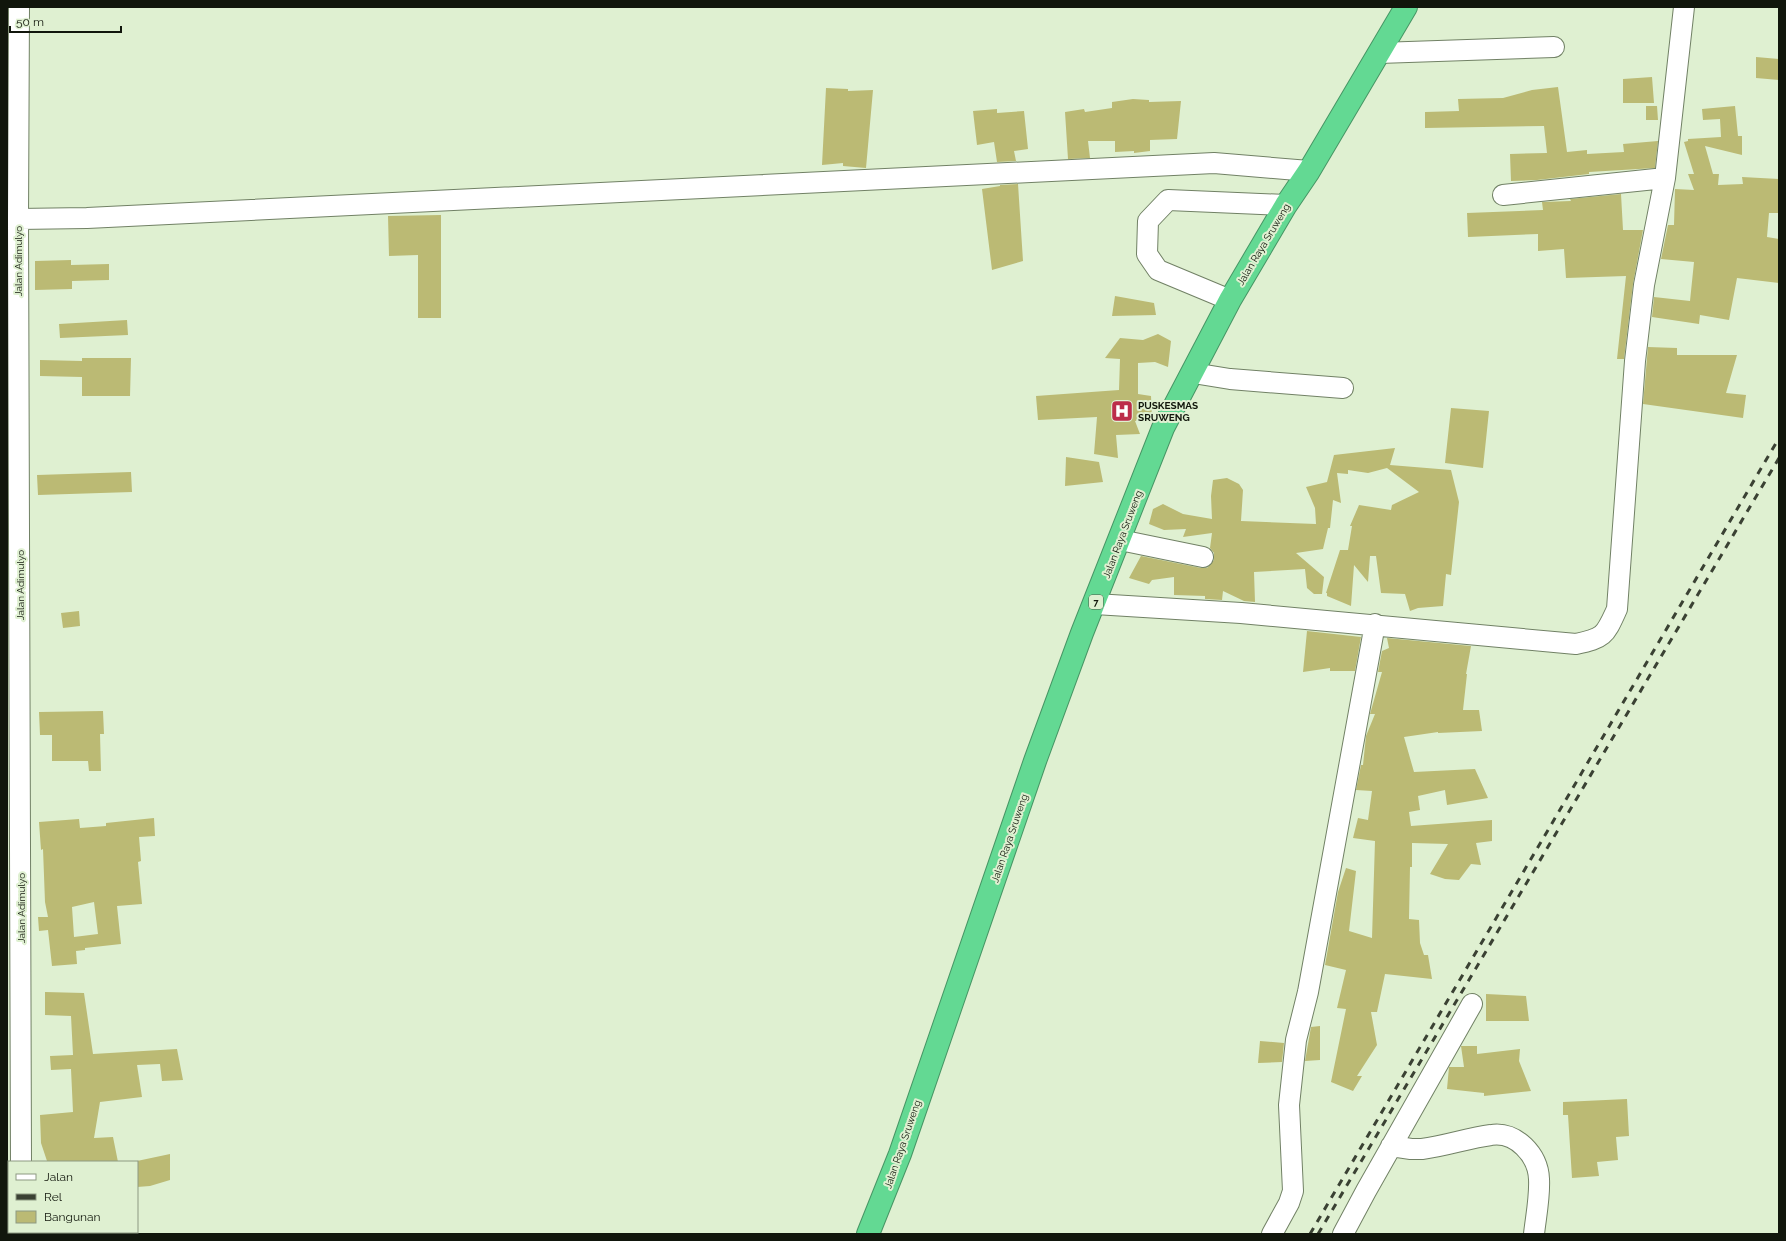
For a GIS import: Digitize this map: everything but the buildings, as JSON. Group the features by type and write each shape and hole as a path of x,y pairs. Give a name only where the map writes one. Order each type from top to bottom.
{"highway":[{"name":"Jalan Raya Sruweng","path":"868,1234 900,1154 1035,761 1163,428 1230,300 1286,205 1309,171 1406,7"}],"street":[{"name":"Jalan Adimulyo","path":"16,1154 14,1063 19,7"},
{"path":"1095,604 1241,613 1375,624 1576,644 1594,641 1606,632 1617,609 1635,361 1644,285 1665,178 1684,7"},
{"path":"1379,53 1554,47"},
{"path":"18,219 119,217 1214,163 1309,171"},
{"path":"1503,196 1665,178"},
{"path":"1230,300 1158,270 1147,254 1148,222 1168,200 1286,205"},
{"path":"1193,373 1230,379 1343,388"},
{"path":"1120,540 1203,557"},
{"path":"1272,1234 1289,1204 1293,1191 1289,1105 1296,1040 1308,992 1375,624"},
{"path":"1343,1234 1472,1004"},
{"path":"1391,1146 1411,1150 1422,1149 1491,1135 1509,1135 1528,1151 1538,1170 1539,1179 1534,1234"}],"railway":[{"path":"1310,1234 1779,438"},
{"path":"1318,1234 1779,458"}],"place":[{"name":"PUSKESMAS SRUWENG","path":"1122,411"}]}
